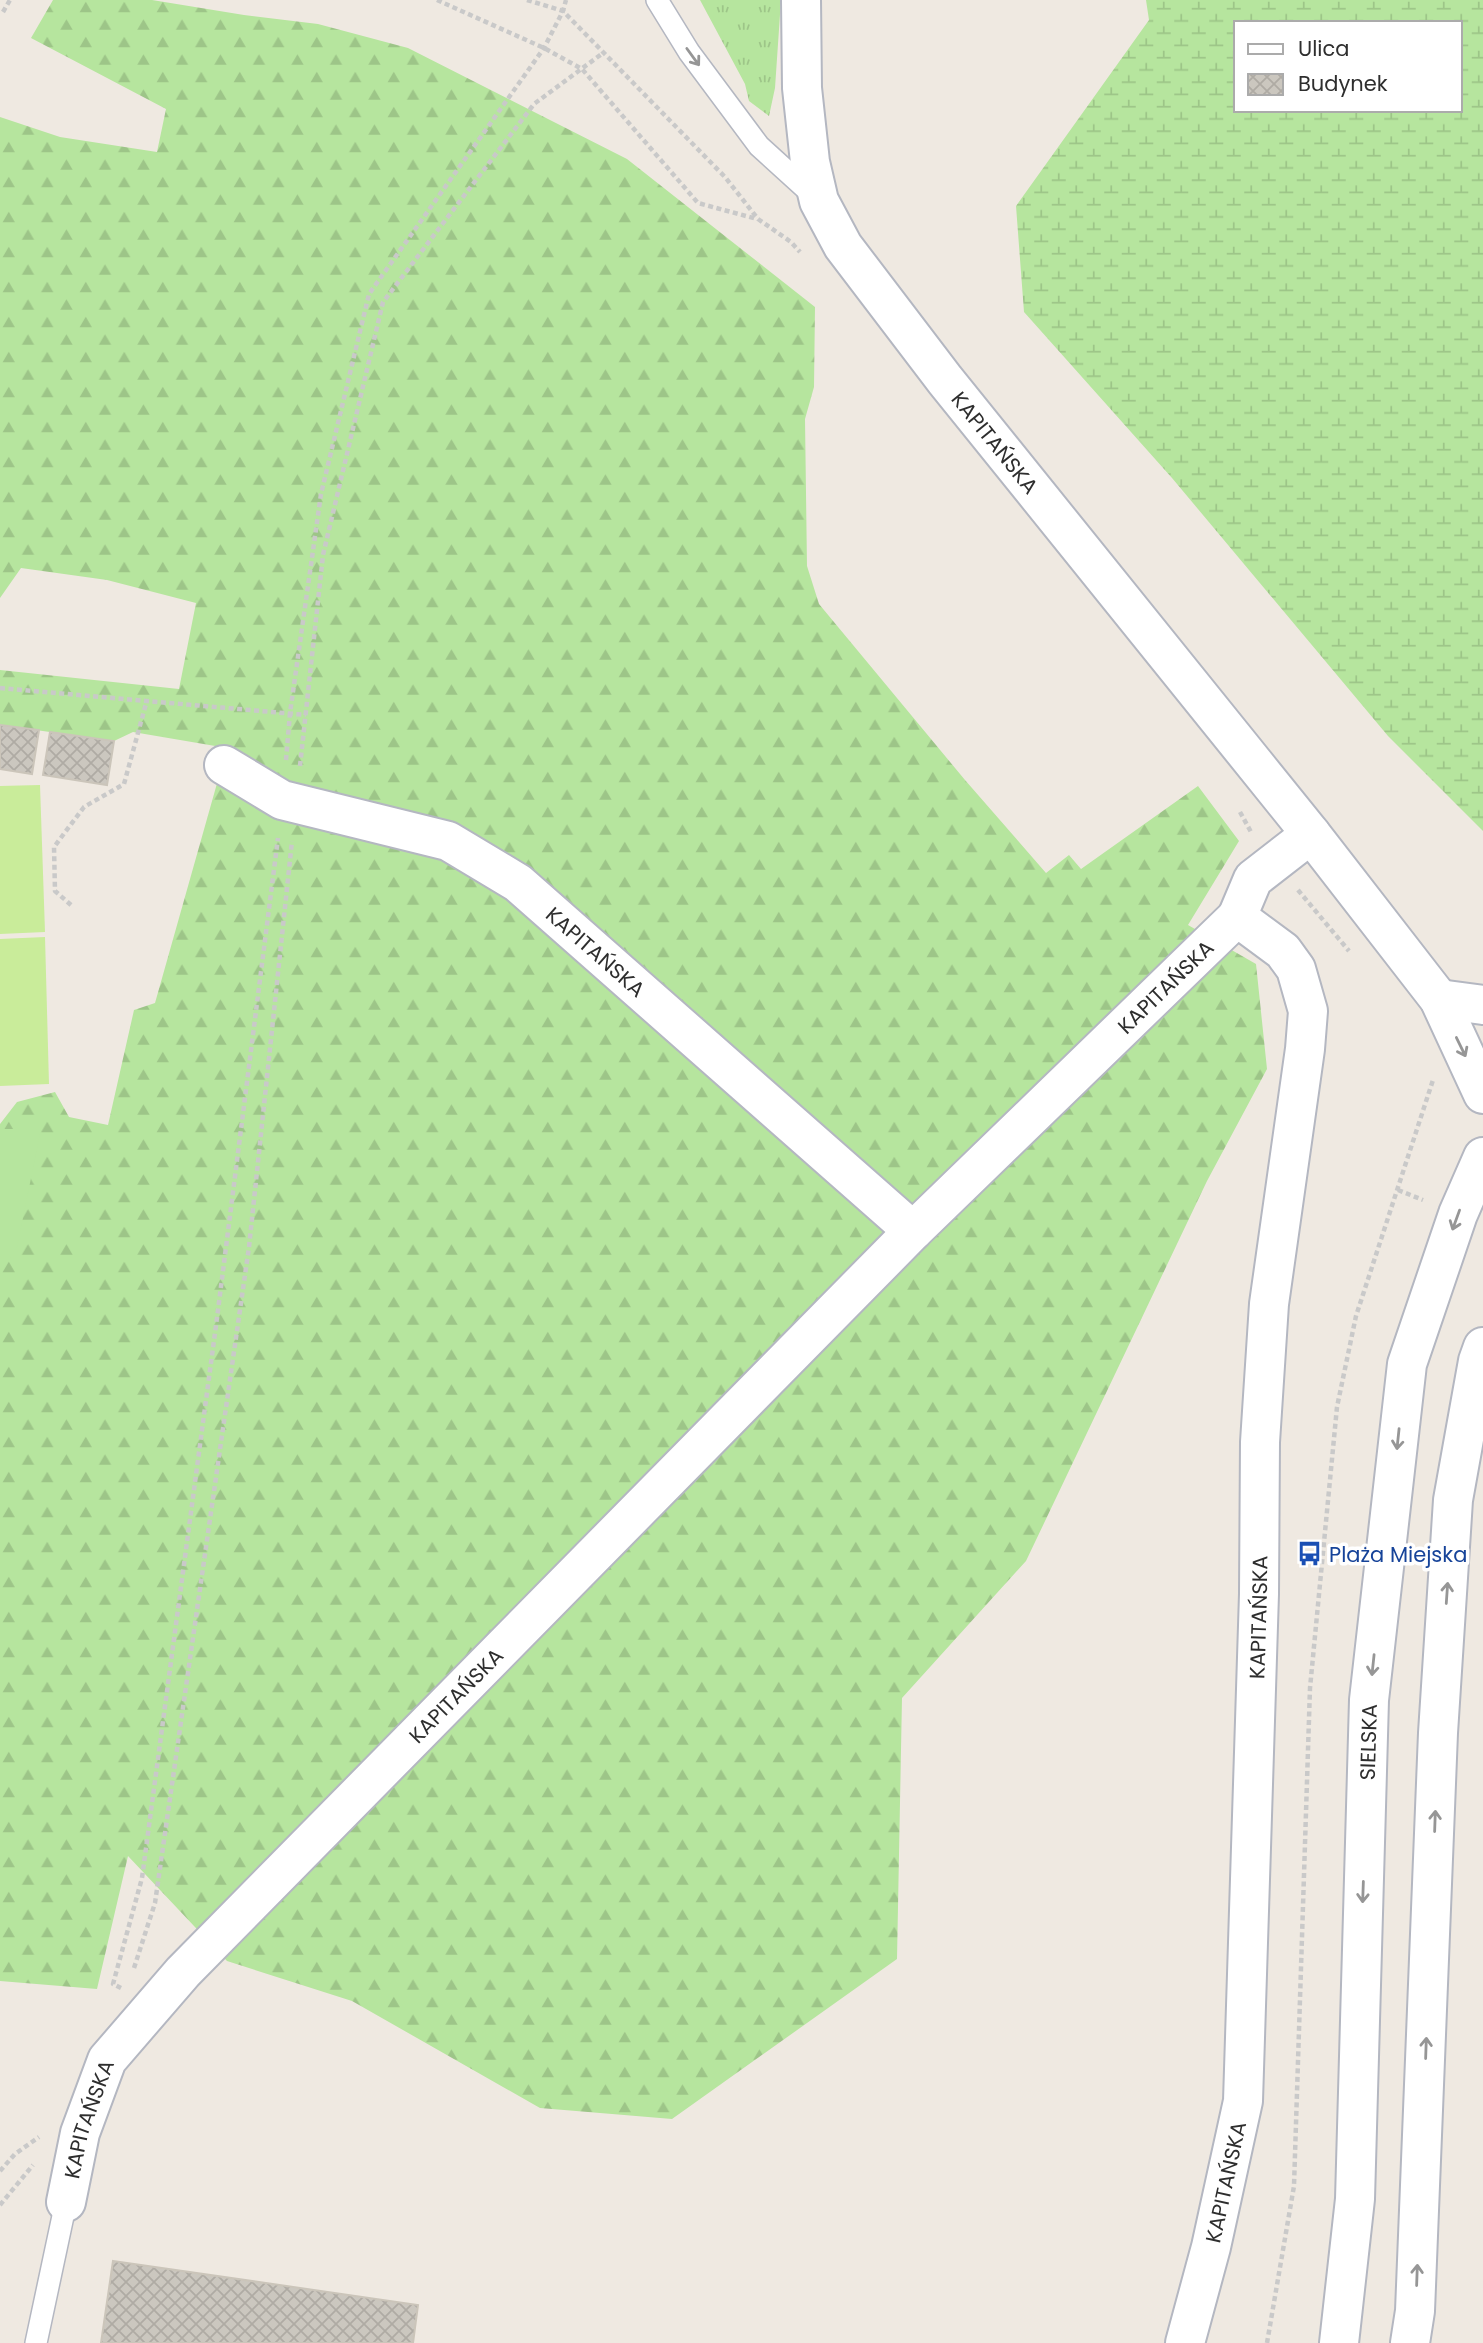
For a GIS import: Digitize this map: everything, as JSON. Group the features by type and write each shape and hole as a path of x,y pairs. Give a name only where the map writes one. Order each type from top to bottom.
{"street":[{"name":"KAPITAŃSKA","path":"800,0 802,88 810,162 820,201 843,246 945,380 1311,834 1439,999 1483,1094"},
{"name":"KAPITAŃSKA","path":"224,765 289,801 448,841 518,883 913,1231"},
{"name":"KAPITAŃSKA","path":"66,2202 80,2133 107,2060 183,1972 913,1231 1237,917 1253,879 1311,834"},
{"name":"KAPITAŃSKA","path":"1185,2343 1211,2247 1243,2101 1259,1594 1260,1442 1269,1304 1308,1011 1296,969 1283,951 1237,917"},
{"path":"1439,999 1483,1005"},
{"name":"SIELSKA","path":"1339,2343 1355,2199 1369,1700 1407,1364 1458,1214 1483,1157"},
{"path":"1410,2343 1415,2311 1438,1733 1453,1500 1478,1361 1483,1347"}],"lane":[{"path":"657,0 689,52 759,146 820,201"},
{"path":"36,2343 66,2202"}],"path":[{"path":"3,12 10,0"},
{"path":"437,0 544,48 582,69 698,203 758,219 725,177 563,11 527,0"},
{"path":"542,0 547,6"},
{"path":"547,6 549,0"},
{"path":"130,1979 155,1903 250,1247 289,801 290,713 321,494 369,294 544,48 566,0"},
{"path":"126,1991 113,1983 142,1878 289,801 306,715 323,555 383,302 534,104 603,53"},
{"path":"0,688 306,715"},
{"path":"71,905 55,891 54,847 84,807 124,784 147,701"},
{"path":"1267,2343 1294,2186 1310,1688 1337,1407 1356,1316 1436,1070"},
{"path":"0,2171 15,2154 48,2131"}],"green space":[{"path":"53,0 152,0 318,24 408,48 627,159 815,307 814,387 805,419 807,566 819,604 1046,873 1069,855 1081,869 1198,786 1239,841 1188,925 1256,964 1267,1069 1207,1181 1026,1561 902,1698 897,1959 672,2119 540,2108 352,2001 227,1961 128,1856 97,1989 0,1981 0,1124 17,1102 55,1092 69,1117 108,1125 134,1010 155,1003 227,748 133,732 114,741 0,725 0,670 179,689 196,603 107,580 21,568 0,598 0,117 60,137 157,152 166,109 31,38"},
{"path":"700,0 781,0 775,88 769,116 749,101 745,84"},
{"path":"1146,0 1483,0 1483,831 1388,736 1172,478 1024,312 1016,206 1149,20"},
{"path":"40,785 45,932 0,934 0,786"},
{"path":"45,937 49,1084 0,1086 0,939"},
{"path":"0,1129 41,1129 17,1247 0,1274"}],"building":[{"path":"0,725 39,730 32,774 0,769"},
{"path":"50,732 114,741 107,785 43,775"},
{"path":"113,2261 418,2305 413,2343 101,2343"}],"place":[{"name":"Plaża Miejska","path":"1309,1554"}]}
